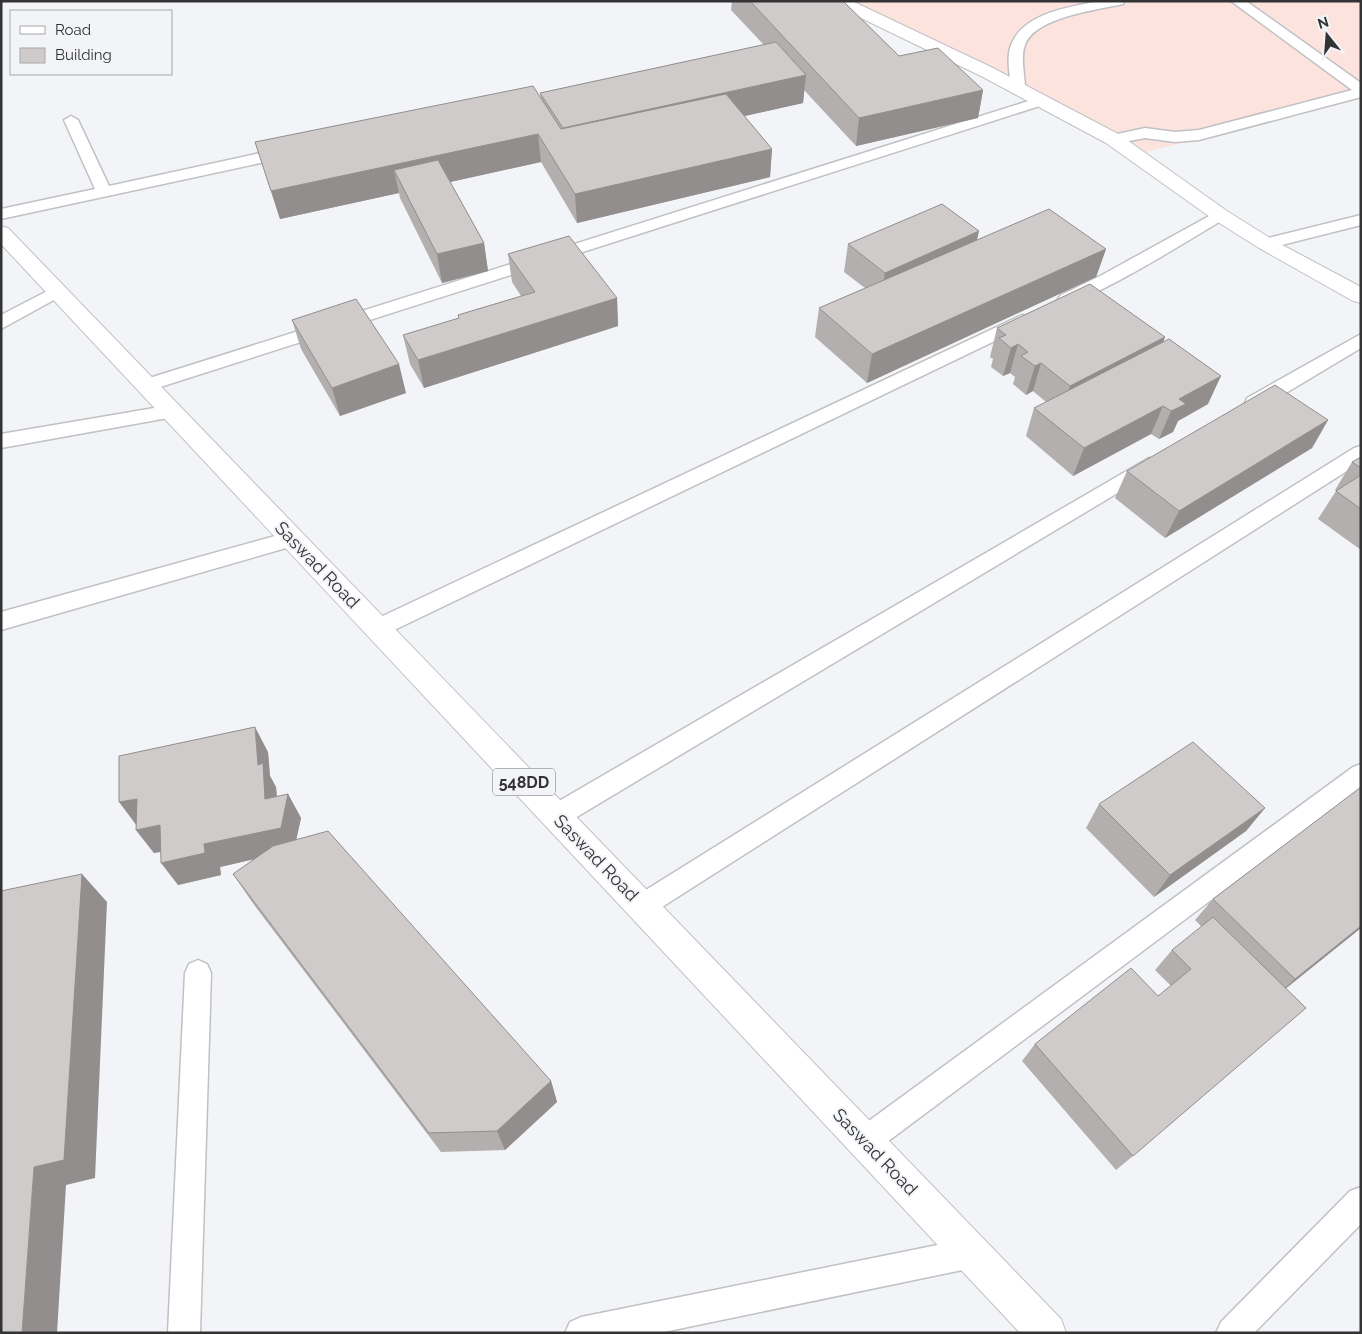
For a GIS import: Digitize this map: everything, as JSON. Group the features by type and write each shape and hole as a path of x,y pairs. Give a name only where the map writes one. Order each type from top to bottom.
{"main road":[{"path":"838,1 1018,88 1113,139 1220,215 1266,244 1361,296"},
{"name":"Saswad Road","path":"1,232 1047,1333"}],"lane":[{"path":"1018,88 1018,46 1031,27 1061,16 1118,1"},
{"path":"1237,1 1361,91"},
{"path":"1113,139 1145,133 1175,137 1199,135 1361,91"},
{"path":"147,385 1041,101"},
{"path":"71,120 104,192"},
{"path":"1,214 299,150"},
{"path":"378,628 1043,311 1108,279 1220,215"},
{"path":"1266,244 1361,220"},
{"path":"1,323 57,291"},
{"path":"1241,411 1361,340"},
{"path":"1,441 172,411"},
{"path":"642,906 1361,453"},
{"path":"556,816 1164,457"},
{"path":"1,621 293,539"},
{"path":"865,1141 1361,774"},
{"path":"184,1333 198,973"},
{"path":"1232,1333 1361,1202"},
{"path":"581,1333 972,1254"}],"shaded area":[{"path":"848,1 1361,1 1361,99 1141,153"}],"building":[{"path":"750,1 843,1 899,56 938,48 983,90 859,118"},
{"path":"776,42 806,75 563,128 540,93"},
{"path":"533,86 561,129 726,94 772,149 575,194 538,134 271,191 255,142"},
{"path":"438,160 484,243 437,254 394,170"},
{"path":"942,204 979,231 885,273 848,244"},
{"path":"1049,209 1106,249 872,354 819,308"},
{"path":"569,236 617,298 418,360 403,335 459,318 458,315 535,292 508,254"},
{"path":"1090,284 1165,337 1070,386 1041,363 1035,366 1021,356 1028,352 1018,344 1011,348 999,338 1006,335 997,328"},
{"path":"356,299 399,364 332,388 292,320"},
{"path":"1169,339 1221,376 1179,399 1186,404 1171,411 1163,406 1084,448 1034,408"},
{"path":"1275,385 1328,420 1179,511 1127,471"},
{"path":"1361,457 1361,468 1352,462"},
{"path":"1361,475 1361,509 1336,491"},
{"path":"255,727 258,765 263,763 265,799 288,794 281,828 204,844 205,853 161,863 160,825 136,830 137,799 119,802 119,756"},
{"path":"1193,742 1265,808 1170,875 1099,804"},
{"path":"1361,787 1361,926 1295,979 1213,899"},
{"path":"328,831 551,1081 497,1131 429,1133 233,874 273,846"},
{"path":"82,874 64,1160 34,1167 22,1333 1,1333 1,891"},
{"path":"1213,917 1306,1008 1133,1156 1035,1044 1131,968 1158,996 1191,969 1172,950"}]}
